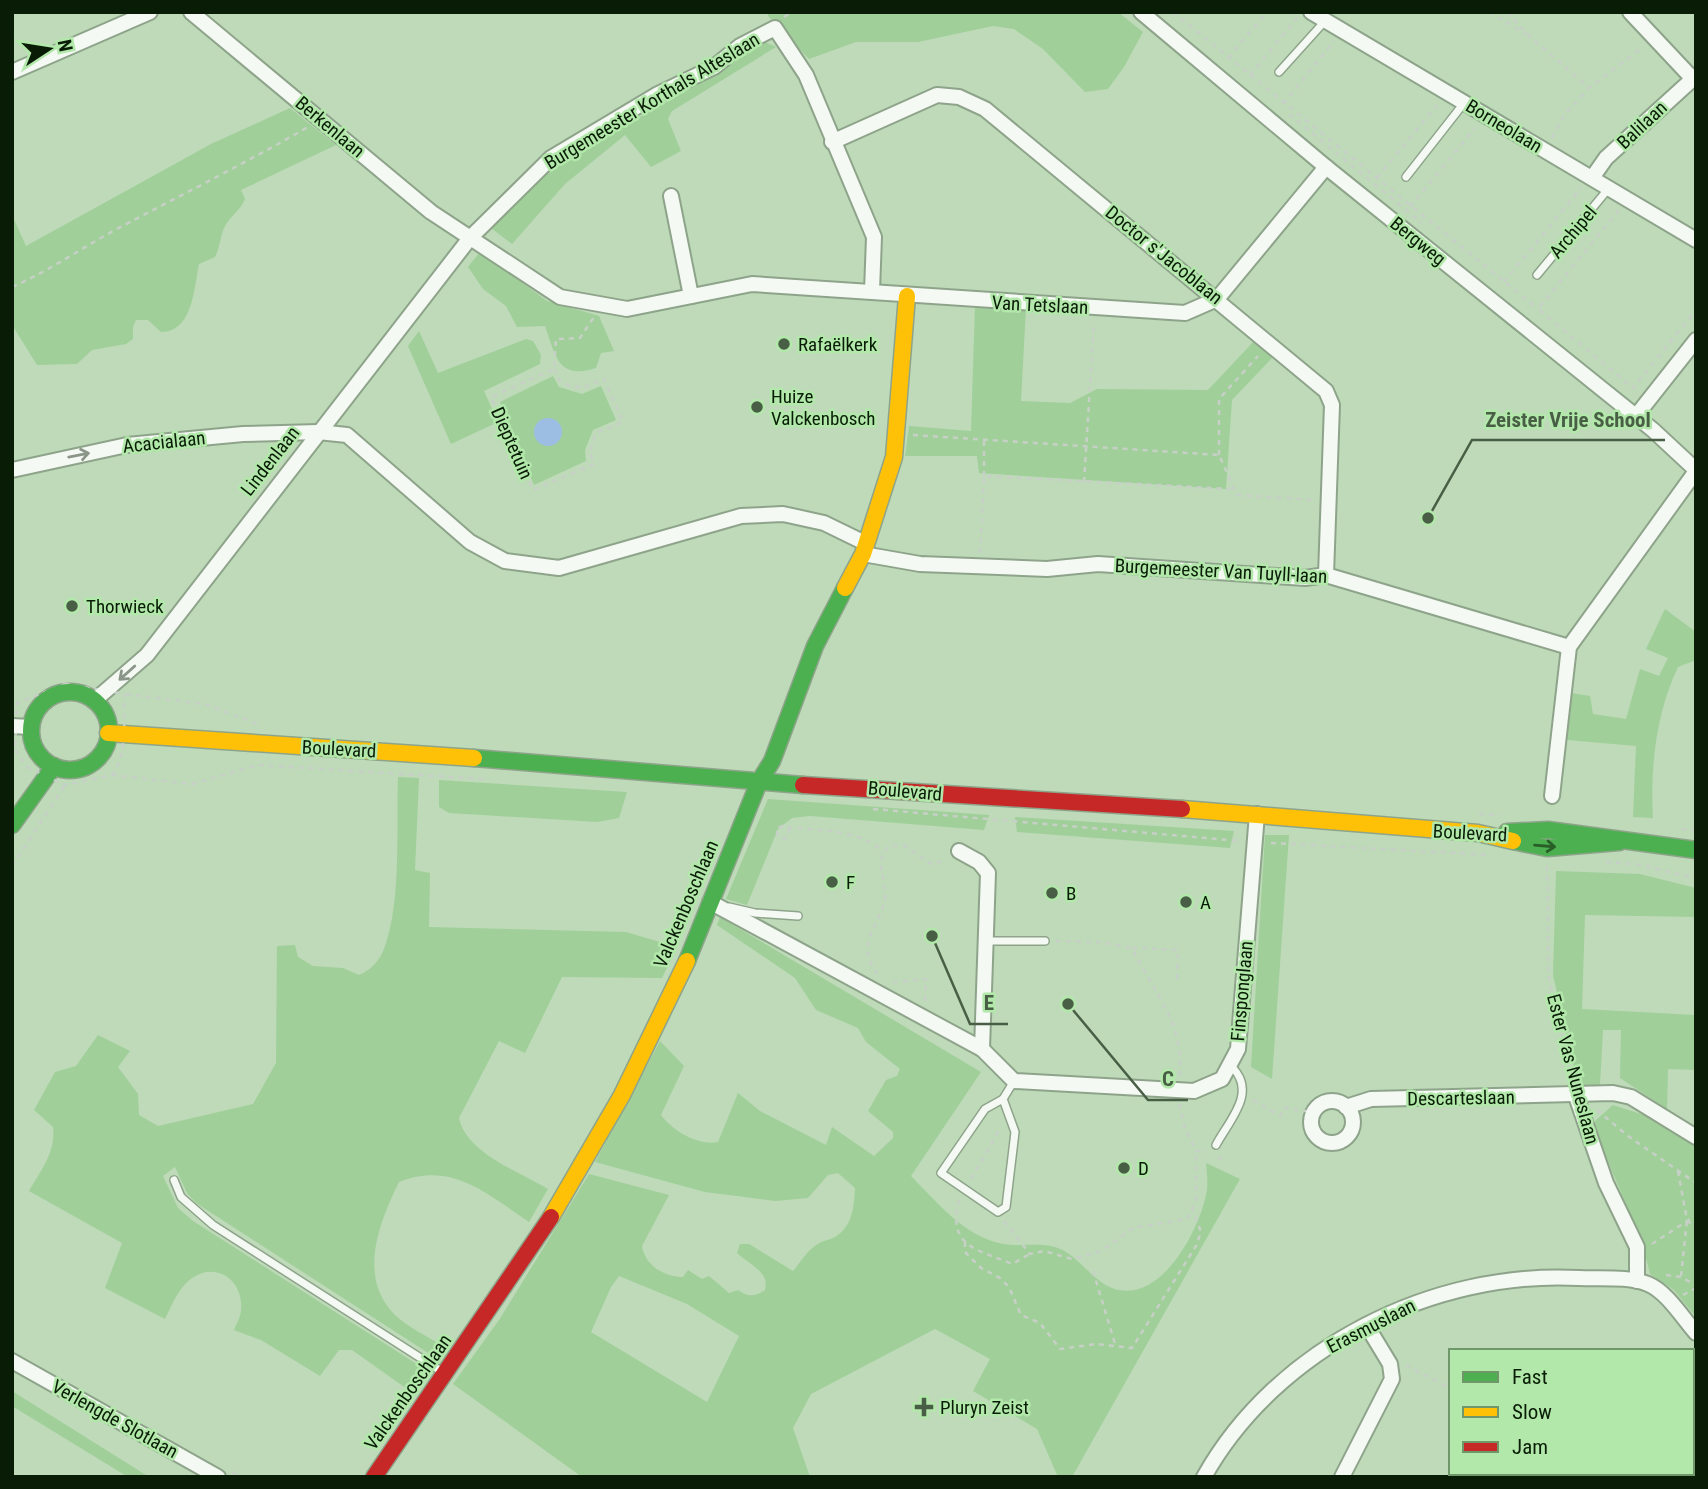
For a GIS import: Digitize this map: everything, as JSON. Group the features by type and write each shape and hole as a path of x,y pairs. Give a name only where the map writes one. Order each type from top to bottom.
{"street":[{"path":"12,72 150,12"},
{"name":"Berkenlaan","path":"191,12 431,212 470,238"},
{"name":"Bergweg","path":"1141,12 1326,167 1636,416 1696,470"},
{"name":"Borneolaan","path":"1311,12 1545,150 1588,182 1609,188 1696,240"},
{"path":"1630,12 1694,77"},
{"name":"Burgemeester Korthals Alteslaan","path":"470,238 551,158 658,94 714,67 740,46 775,28 806,75 832,142"},
{"name":"Balilaan","path":"1588,182 1606,158 1694,77"},
{"name":"Doctor s'Jacoblaan","path":"832,142 937,94 959,97 985,109 1326,391 1332,405 1326,575"},
{"path":"832,142 874,237 872,292"},
{"name":"Van Tetslaan","path":"470,238 560,297 627,309 751,285 1185,313 1217,299 1326,167"},
{"path":"671,196 691,296"},
{"name":"Lindenlaan","path":"100,696 147,655 470,238"},
{"name":"Valckenboschlaan","path":"374,1477 446,1375 589,1150 652,1037 760,782 772,761 815,646 864,549 894,457 907,296"},
{"path":"1636,416 1696,340"},
{"name":"Acacialaan","path":"12,470 127,445 243,434 318,432"},
{"name":"Burgemeester Van Tuyll-laan","path":"318,432 346,435 470,542 505,561 559,568 741,516 783,513 824,523 864,549 920,564 1047,569 1098,564 1305,578 1326,575 1569,647"},
{"path":"1552,796 1569,647 1696,470"},
{"path":"12,825 50,772 72,770 93,763 115,735 105,716 100,696 75,693 55,695 20,727 50,772"},
{"name":"Boulevard","path":"115,735 596,767 760,782 1257,814 1478,834 1548,848 1619,842"},
{"name":"Finsponglaan","path":"1014,1081 1177,1092 1209,1087 1222,1079 1238,1049 1257,814"},
{"name":"Boulevard","path":"1478,834 1548,830 1619,842 1696,850"},
{"path":"960,851 979,862 988,873 982,1049"},
{"path":"710,902 982,1049 1014,1081"},
{"name":"Descarteslaan","path":"1312,1112 1328,1101 1346,1107 1371,1099 1613,1093 1631,1097 1696,1137"},
{"name":"Ester Vas Nuneslaan","path":"1576,1096 1606,1182 1634,1239 1638,1254 1637,1281"},
{"path":"1312,1112 1312,1132 1322,1141 1335,1143 1351,1132 1353,1118 1346,1107"},
{"name":"Erasmuslaan","path":"1204,1477 1238,1429 1271,1394 1315,1355 1396,1310 1440,1294 1489,1283 1561,1277 1637,1281 1658,1290 1696,1333"},
{"path":"1342,1477 1392,1379 1390,1364 1367,1326"},
{"name":"Verlengde Slotlaan","path":"12,1361 218,1477"}],"lane":[{"path":"1279,72 1325,21"},
{"path":"1406,177 1464,102"},
{"name":"Archipel","path":"1537,275 1609,188"},
{"path":"710,902 755,913 798,916"},
{"path":"987,941 1045,941"},
{"path":"1216,1145 1244,1095 1242,1081 1231,1066"},
{"path":"1003,1099 1015,1132 1006,1207 998,1212 941,1173 985,1109 1003,1099 1014,1081"},
{"path":"174,1180 181,1197 213,1225 446,1375"}],"path":[{"path":"1172,12 1633,388 1696,310"},
{"path":"1228,58 1267,12"},
{"path":"1489,12 1528,36"},
{"path":"1507,12 1528,36 1589,88"},
{"path":"1249,76 1297,18"},
{"path":"1545,150 1564,115 1589,88 1654,38"},
{"path":"1283,104 1335,40"},
{"path":"1377,178 1440,102"},
{"path":"12,287 48,271 114,230 217,179 322,120"},
{"path":"1410,206 1479,123"},
{"path":"1504,282 1588,182"},
{"path":"1538,309 1621,208"},
{"path":"554,369 556,339 580,338 593,322 597,304"},
{"path":"1084,482 1094,308"},
{"path":"1269,343 1219,399 1219,455 1237,495 1328,501"},
{"name":"Dieptetuin","path":"554,369 561,383 582,388 604,379 623,422 597,433 590,452 594,464 533,490 491,397 554,369"},
{"path":"896,433 1219,455"},
{"path":"980,566 984,440"},
{"path":"984,476 1234,489"},
{"path":"12,705 65,684 100,696 125,694 204,704 265,727"},
{"path":"112,775 118,766 115,735 125,694"},
{"path":"12,866 65,785 50,772 26,767 14,749 20,727 18,703"},
{"name":"Boulevard","path":"65,785 112,775 192,784 258,765 492,779"},
{"name":"Boulevard","path":"864,808 1255,842 1492,856"},
{"name":"Boulevard","path":"1466,813 1508,816"},
{"path":"790,828 847,835 877,845 883,852"},
{"path":"1669,828 1696,830"},
{"path":"879,976 869,964 867,950 868,938 885,900 880,858 883,852 889,846 903,845 931,864 943,861"},
{"name":"Ester Vas Nuneslaan","path":"1548,848 1549,978 1576,1096"},
{"path":"1602,862 1642,865 1696,879"},
{"path":"1045,941 1100,942 1132,948 1178,950 1177,982"},
{"path":"998,1212 1031,1254 1044,1251 1072,1259 1101,1251 1133,1228 1182,1221 1193,1210 1198,1186 1196,1152 1185,1129 1177,1092 1182,1056 1179,1037 1132,948"},
{"path":"891,982 926,979 925,1018"},
{"path":"1244,1095 1280,1116 1284,1108 1312,1112"},
{"path":"1576,1096 1696,1183"},
{"path":"1196,1152 1203,1153 1216,1145"},
{"path":"1678,1171 1687,1220 1681,1277"},
{"path":"965,1242 965,1252 981,1268 1000,1278 1009,1287 1021,1315 1040,1323 1060,1349 1096,1345 1132,1348 1175,1277 1188,1262 1202,1232 1193,1210"},
{"path":"1638,1254 1696,1215"},
{"path":"1687,1220 1696,1228"},
{"path":"1093,1271 1116,1347"},
{"path":"1405,1364 1449,1388"}],"green space":[{"path":"768,12 1118,12 1143,32 1124,67 1108,89 1085,92 1043,49 1014,29 993,26 918,42 856,42 809,59 768,16"},
{"path":"763,41 776,47 672,111 668,119 681,151 651,167 625,135 565,184 512,244 491,228 540,180 568,158 734,63 755,43"},
{"path":"290,108 336,145 241,190 245,199 224,228 215,257 199,264 190,307 180,325 161,332 148,320 136,320 133,339 126,344 92,350 77,364 37,365 14,328 12,215 26,246 211,144"},
{"path":"480,252 547,301 599,316 614,351 601,353 596,368 573,371 566,368 556,356 545,326 517,327 506,306 483,289 468,267"},
{"path":"975,305 1026,308 1021,401 1070,403 1097,389 1208,390 1255,340 1274,356 1232,400 1226,489 979,473 977,456 905,456 909,426 971,431"},
{"path":"419,331 438,373 526,339 533,341 541,355 540,364 484,391 498,422 451,444 408,346"},
{"path":"553,376 559,387 582,394 601,386 616,420 593,430 585,450 586,461 534,485 500,402"},
{"path":"1665,609 1696,632 1696,660 1678,667 1664,703 1654,760 1653,818 1633,817 1636,746 1567,740 1571,693 1590,696 1593,714 1626,719 1640,669 1659,676 1668,658 1646,649"},
{"path":"398,777 419,778 415,870 430,873 429,927 626,932 677,947 662,978 562,977 525,1053 499,1041 459,1118 472,1141 483,1151 548,1189 529,1222 483,1192 452,1178 436,1175 399,1182 379,1231 374,1266 376,1283 383,1299 399,1319 444,1347 436,1358 196,1203 187,1193 175,1167 163,1176 178,1208 193,1221 426,1370 410,1391 352,1350 339,1350 320,1376 261,1340 234,1330 241,1313 241,1300 233,1283 219,1273 201,1273 187,1282 165,1319 105,1288 122,1243 29,1191 47,1160 53,1136 53,1127 34,1110 55,1072 76,1066 98,1035 130,1051 118,1067 138,1094 139,1115 158,1126 253,1104 276,1063 277,946 295,945 298,957 313,966 343,968 359,975 371,968 382,953 390,930 396,887"},
{"path":"439,780 627,792 619,818 597,822 449,813 439,807"},
{"path":"768,799 989,815 984,830 810,816 792,818 778,829 747,905 726,899"},
{"path":"1015,817 1234,831 1230,848 1017,832"},
{"path":"1265,835 1289,835 1272,1079 1251,1067"},
{"path":"1556,871 1640,874 1696,888 1696,917 1585,915 1582,1009 1696,1015 1696,1070 1668,1069 1667,1109 1620,1078 1621,1030 1603,1030 1600,1085 1579,1090 1553,975"},
{"path":"720,917 981,1072 911,1176 953,1218 976,1234 1004,1244 1058,1248 1073,1257 1102,1283 1119,1290 1135,1290 1151,1283 1165,1272 1188,1240 1207,1190 1206,1163 1240,1179 1072,1477 1058,1477 1037,1429 973,1391 990,1359 935,1329 811,1394 793,1428 810,1477 582,1477 453,1384 499,1320 589,1174 669,1195 642,1246 647,1259 657,1269 669,1275 683,1277 688,1270 702,1279 709,1276 729,1293 738,1290 751,1295 765,1290 765,1278 762,1274 737,1253 740,1244 749,1244 793,1271 812,1248 835,1237 846,1227 853,1209 855,1188 838,1173 828,1175 808,1198 775,1201 705,1192 595,1162 660,1041 684,1066 661,1115 672,1127 694,1139 718,1142 738,1093 760,1111 826,1145 832,1127 874,1156 893,1138 893,1132 868,1111 886,1080 897,1076 900,1069 866,1042 858,1028 816,1010 795,978 717,925","holes":["619,1276 687,1304 739,1336 707,1402 591,1332 611,1287"]},
{"path":"1613,1105 1650,1117 1696,1145 1696,1317 1674,1290 1650,1274 1639,1235 1594,1122"},
{"path":"12,1391 149,1477 128,1477 12,1406"}],"water":[{"path":"548,418 558,422 562,432 558,442 548,446 538,442 534,432 538,422"}],"traffic: fast":[{"path":"687,961 759,782 772,761 815,646 845,588"},
{"path":"70,692 85,695 97,704 106,716 109,731 106,746 97,758 85,767 70,770 55,767 43,758 34,746 31,731 34,716 43,704 55,695 70,692"},
{"path":"474,758 803,785"},
{"path":"12,825 54,766"},
{"path":"1507,832 1548,830 1696,850"},
{"path":"1513,841 1547,848 1619,842"}],"traffic: slow":[{"path":"845,588 863,554 894,457 907,296"},
{"path":"108,733 474,758"},
{"path":"1182,809 1478,833 1513,841"},
{"path":"551,1217 622,1095 687,961"}],"traffic: jam":[{"path":"803,785 1182,809"},
{"path":"374,1477 551,1217"}],"place":[{"name":"Rafaëlkerk","path":"784,344"},
{"name":"Huize Valckenbosch","path":"757,407"},
{"name":"Zeister Vrije School","path":"1428,518"},
{"name":"Thorwieck","path":"72,606"},
{"name":"F","path":"832,882"},
{"name":"B","path":"1052,893"},
{"name":"A","path":"1186,902"},
{"name":"E","path":"932,936"},
{"name":"C","path":"1068,1004"},
{"name":"D","path":"1124,1168"},
{"name":"Pluryn Zeist","path":"924,1407"}]}
